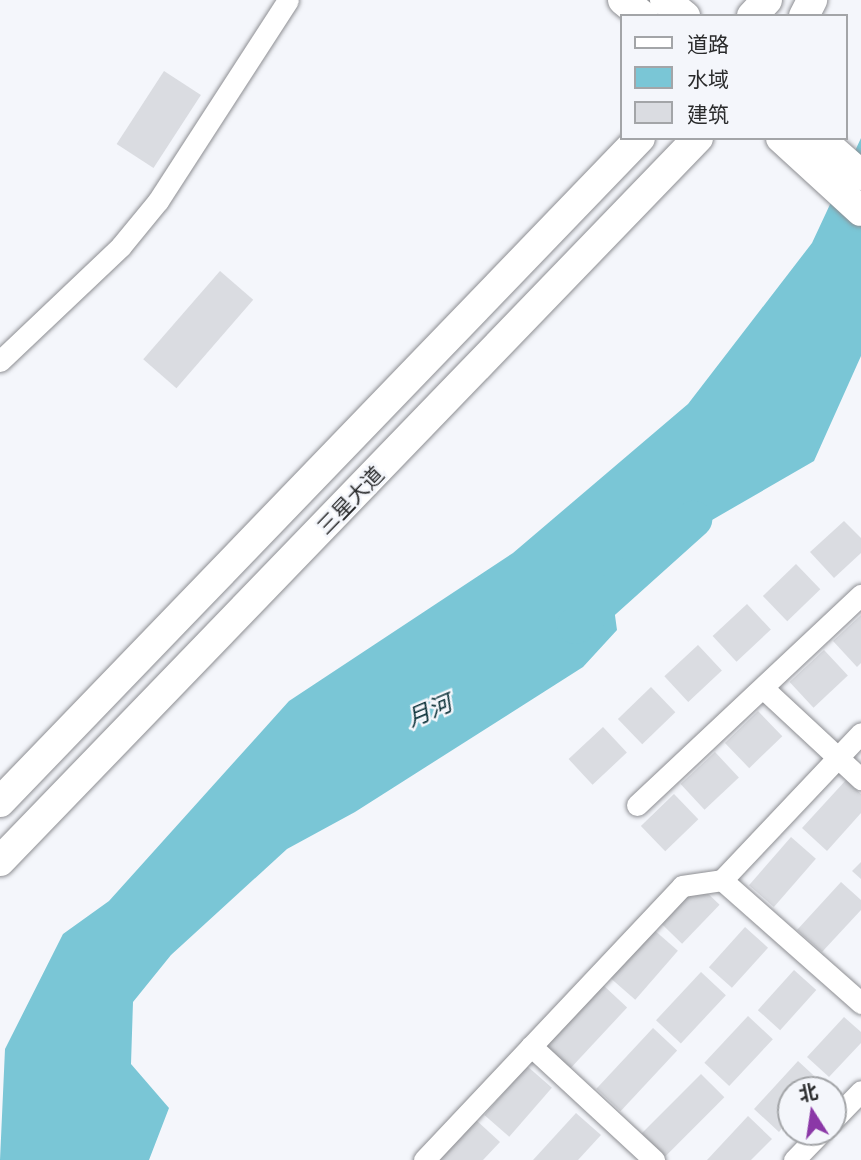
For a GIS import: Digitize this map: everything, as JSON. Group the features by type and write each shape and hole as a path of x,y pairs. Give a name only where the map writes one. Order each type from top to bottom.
{"street":[{"path":"0,361 121,246 158,201 288,0"},
{"path":"623,0 640,14"},
{"path":"665,0 682,14"},
{"path":"754,14 767,0"},
{"name":"三星大道","path":"0,802 638,140"},
{"name":"三星大道","path":"0,861 696,140"},
{"path":"785,140 846,174"},
{"path":"821,140 846,174 861,211"},
{"path":"637,805 861,595"},
{"path":"763,688 861,779"},
{"path":"424,1160 682,886 722,880 861,733"},
{"path":"722,880 861,1003"},
{"path":"531,1046 654,1160"},
{"path":"847,1106 861,1091"},
{"path":"794,1160 808,1146"}],"water":[{"path":"861,138 861,356 814,461 610,579 617,630 583,667 355,812 287,849 171,955 133,1002 131,1064 169,1108 149,1160 0,1160 5,1049 63,934 109,901 289,701 513,553 688,404 812,243"}],"building":[{"path":"164,71 201,95 154,168 117,144"},
{"path":"220,271 253,300 176,388 143,359"},
{"path":"844,521 861,538 861,553 834,578 810,552"},
{"path":"796,564 820,589 787,621 763,596"},
{"path":"747,604 771,630 736,662 713,636"},
{"path":"861,615 861,663 857,667 833,641"},
{"path":"698,645 722,671 688,702 664,676"},
{"path":"824,650 848,676 813,708 790,682"},
{"path":"651,687 675,712 642,744 618,719"},
{"path":"758,711 782,736 749,768 725,743"},
{"path":"603,727 627,753 592,785 569,759"},
{"path":"715,752 739,778 704,810 681,784"},
{"path":"846,780 861,794 861,813 827,851 802,828"},
{"path":"674,794 698,819 665,851 641,826"},
{"path":"791,837 816,859 774,907 749,885"},
{"path":"861,862 861,879 852,871"},
{"path":"841,882 861,900 861,910 822,952 797,930"},
{"path":"698,884 720,905 682,944 660,923"},
{"path":"745,927 768,948 732,988 709,967"},
{"path":"653,929 678,951 635,1000 610,978"},
{"path":"794,970 816,990 780,1030 758,1010"},
{"path":"701,972 726,995 681,1043 656,1020"},
{"path":"603,985 627,1008 571,1068 546,1046"},
{"path":"748,1016 773,1039 729,1086 704,1063"},
{"path":"844,1017 861,1032 861,1043 830,1076 807,1057"},
{"path":"653,1028 677,1051 621,1111 596,1089"},
{"path":"798,1061 814,1076 784,1076"},
{"path":"527,1066 552,1088 509,1137 484,1115"},
{"path":"701,1074 724,1097 665,1157 642,1133"},
{"path":"777,1084 777,1130 754,1109"},
{"path":"576,1113 601,1135 578,1160 533,1160"},
{"path":"748,1116 772,1139 751,1160 707,1160"},
{"path":"476,1120 500,1142 483,1160 438,1160"}],"waterway":[{"name":"月河","path":"575,625 693,519"}]}
